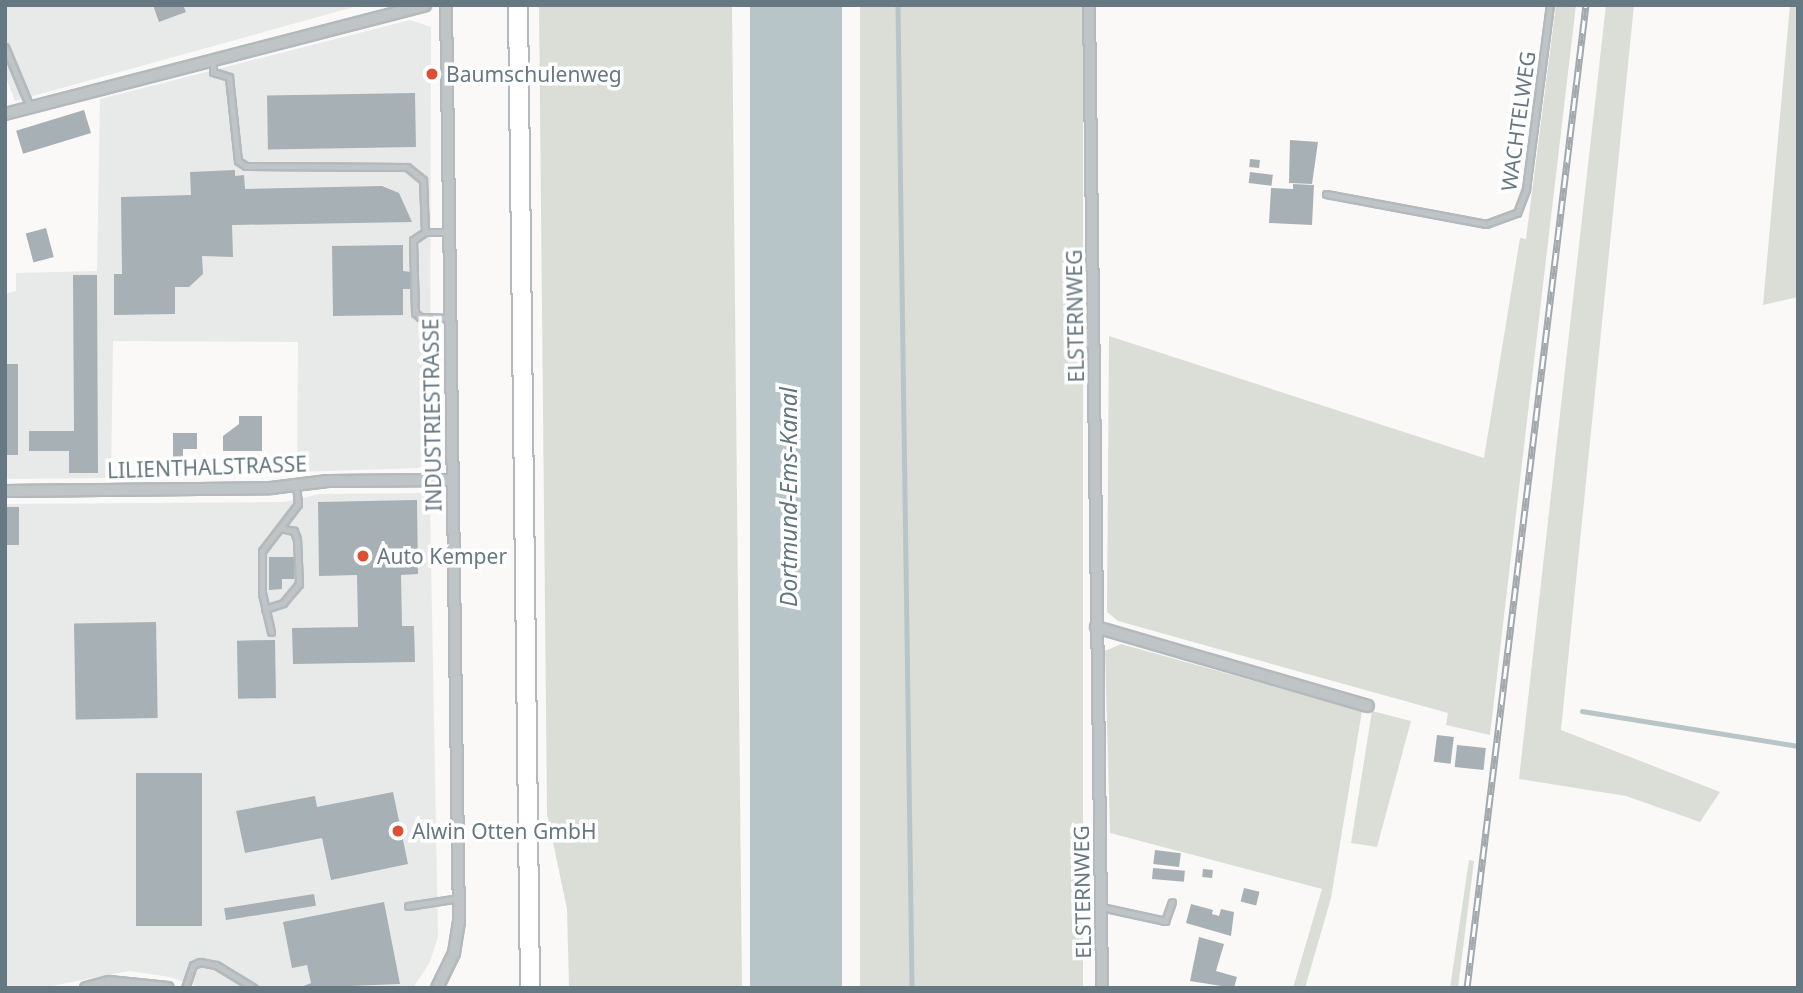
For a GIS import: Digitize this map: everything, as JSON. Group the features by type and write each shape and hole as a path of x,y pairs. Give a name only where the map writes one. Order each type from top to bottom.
{"main road":[{"path":"519,5 530,988"}],"street":[{"path":"5,114 425,5"},
{"name":"INDUSTRIESTRASSE","path":"437,988 454,953 459,898 446,5"},
{"name":"ELSTERNWEG","path":"1089,5 1102,988"},
{"name":"LILIENTHALSTRASSE","path":"5,491 452,480"},
{"path":"1096,627 1367,706"},
{"path":"86,988 110,982 168,988"}],"lane":[{"name":"WACHTELWEG","path":"1326,194 1486,224 1517,213 1526,189 1550,5"},
{"path":"5,47 30,107"},
{"path":"212,59 213,72 229,77 238,161 246,166 407,167 423,180 425,232"},
{"path":"449,232 425,232 413,240 415,313 420,317 450,318"},
{"path":"271,632 265,609 262,551 298,504 296,485"},
{"path":"265,609 283,603 299,584 297,539 294,531 280,528"},
{"path":"408,906 459,898"},
{"path":"1101,907 1165,921 1172,902"},
{"path":"185,988 193,965 200,962 216,965 254,988"}],"shaded area":[{"path":"5,5 361,5 15,101 5,75"},
{"path":"539,5 732,5 742,988 569,988 567,909 547,814"},
{"path":"860,5 1083,5 1083,988 860,988"},
{"path":"1556,5 1576,5 1490,735 1446,725 1448,713 1118,621 1107,612 1109,336 1484,458 1520,238 1526,239"},
{"path":"1606,5 1634,5 1561,730 1720,792 1700,822 1626,796 1519,779"},
{"path":"1790,5 1798,5 1798,297 1763,305"},
{"path":"410,20 431,27 430,464 418,468 297,472 298,342 113,341 111,478 5,479 5,294 16,291 16,273 97,271 100,99"},
{"path":"421,493 430,503 438,937 430,962 413,988 202,988 170,977 129,971 41,988 5,988 5,504 285,502 319,494"},
{"path":"1121,644 1362,711 1331,898 1305,988 1293,988 1322,889 1110,833 1105,651"},
{"path":"1372,711 1411,721 1377,847 1351,843"},
{"path":"1469,860 1474,861 1458,988 1450,988"}],"water":[{"name":"Dortmund-Ems-Kanal","path":"750,5 842,5 842,988 750,988"}],"building":[{"path":"153,5 183,5 186,12 159,22"},
{"path":"415,93 416,147 268,150 267,96"},
{"path":"84,110 91,133 23,154 16,131"},
{"path":"1290,140 1318,142 1312,184 1289,183"},
{"path":"1250,159 1260,160 1259,168 1249,167"},
{"path":"235,170 235,176 244,175 245,189 382,186 399,193 412,222 232,225 233,257 202,256 203,274 189,287 175,287 175,314 114,315 114,274 122,274 121,197 191,195 190,172"},
{"path":"1250,172 1273,175 1271,186 1249,183"},
{"path":"1293,184 1314,185 1312,225 1269,223 1271,188 1293,189"},
{"path":"46,228 54,257 33,262 26,233"},
{"path":"403,245 403,271 411,272 411,289 403,289 403,315 333,316 332,246"},
{"path":"73,275 97,275 98,473 69,473 69,451 29,451 29,431 74,431"},
{"path":"5,364 18,364 18,455 5,455"},
{"path":"239,416 262,416 262,451 223,451 223,436 239,424"},
{"path":"173,433 197,433 197,449 183,449 183,458 173,458"},
{"path":"417,500 418,574 401,575 402,626 414,626 415,662 293,664 292,628 358,627 357,575 319,576 318,502"},
{"path":"5,507 19,507 19,545 5,545"},
{"path":"269,557 294,557 294,579 282,579 282,589 269,590"},
{"path":"156,622 158,718 76,719 74,623"},
{"path":"275,640 276,698 238,699 237,641"},
{"path":"1437,735 1454,737 1451,764 1434,762"},
{"path":"1457,745 1486,748 1484,770 1455,767"},
{"path":"136,773 202,773 202,926 136,926"},
{"path":"393,792 408,864 331,880 322,838 245,853 236,811 315,796 317,807"},
{"path":"1155,850 1181,853 1179,867 1153,864"},
{"path":"1153,868 1185,871 1184,882 1152,879"},
{"path":"1203,869 1213,870 1212,878 1202,877"},
{"path":"1244,888 1260,892 1256,905 1241,902"},
{"path":"314,894 316,906 226,920 224,908"},
{"path":"384,902 400,984 299,988 311,983 307,965 292,968 283,922"},
{"path":"1191,904 1213,910 1212,914 1219,916 1221,909 1234,912 1231,936 1186,923"},
{"path":"1199,937 1224,944 1216,971 1237,977 1234,988 1190,981"}],"waterway":[{"path":"898,5 912,988"},
{"path":"1582,711 1798,746"}],"railway":[{"path":"1467,988 1586,5"}],"place":[{"name":"Baumschulenweg","path":"432,74"},
{"name":"Auto Kemper","path":"363,556"},
{"name":"Alwin Otten GmbH","path":"398,831"}]}
